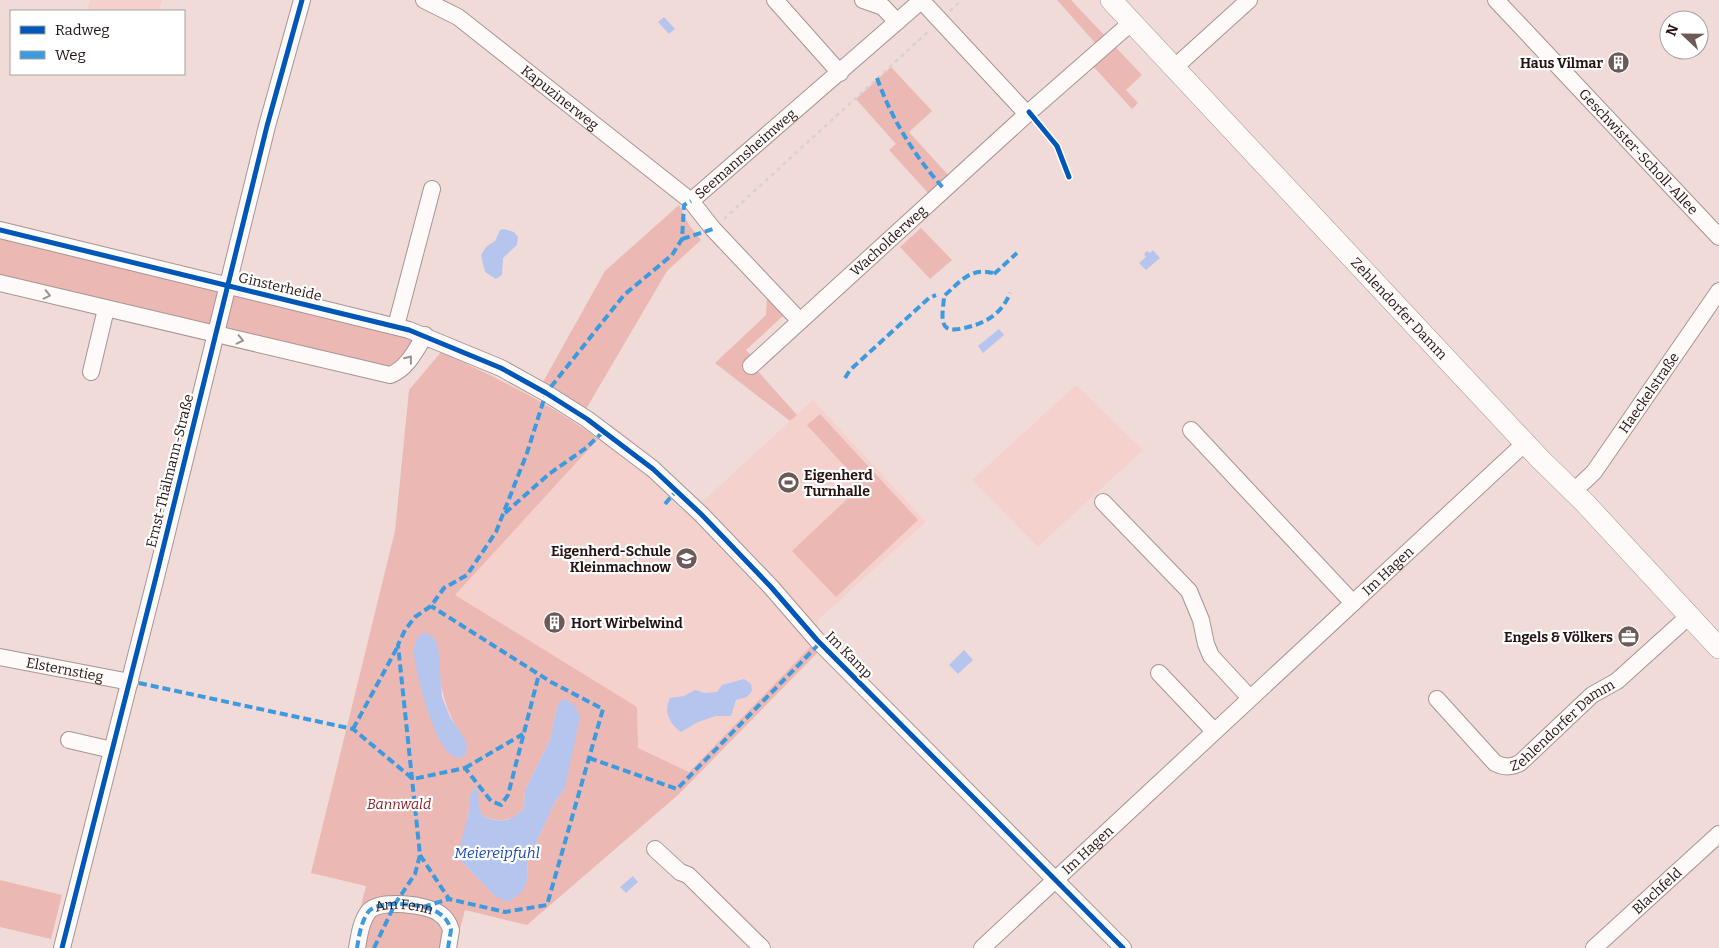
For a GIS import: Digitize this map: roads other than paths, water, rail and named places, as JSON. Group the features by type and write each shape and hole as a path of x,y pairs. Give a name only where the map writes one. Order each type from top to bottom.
{"main road":[{"name":"Zehlendorfer Damm","path":"1111,0 1525,443 1574,491 1719,648"}],"street":[{"name":"Ernst-Thälmann-Straße","path":"62,948 130,682 284,59 302,0"},
{"name":"Kapuzinerweg","path":"424,0 458,17 691,201"},
{"path":"775,0 840,73"},
{"path":"863,0 883,7 897,22"},
{"name":"Seemannsheimweg","path":"800,321 713,229 691,201 922,0"},
{"path":"922,0 1027,114"},
{"path":"1175,67 1249,0"},
{"name":"Geschwister-Scholl-Allee","path":"1496,0 1719,237"},
{"name":"Wacholderweg","path":"750,366 1027,114 1132,22"},
{"path":"396,326 432,189"},
{"name":"Ginsterheide","path":"0,230 396,326 425,335 501,368 546,392"},
{"path":"0,283 390,375 398,372 410,359 425,335"},
{"name":"Haeckelstraße","path":"1574,491 1594,472 1719,291"},
{"path":"90,372 106,309"},
{"name":"Im Kamp","path":"546,392 604,430 653,469 701,514 828,651 1057,879 1123,948"},
{"path":"1190,430 1353,603"},
{"name":"Im Hagen","path":"982,948 1525,443"},
{"path":"1103,502 1189,591 1201,620 1211,656 1250,698"},
{"name":"Zehlendorfer Damm","path":"1437,699 1495,763 1506,767 1514,766 1520,763 1592,695 1618,681 1689,616"},
{"name":"Elsternstieg","path":"0,657 130,682"},
{"path":"1159,673 1214,731"},
{"path":"69,740 112,750"},
{"name":"Blachfeld","path":"1594,948 1719,834"},
{"path":"655,849 680,872 688,874 762,948"},
{"name":"Am Fenn","path":"356,948 363,920 370,910 386,904 434,910 441,914 451,930 448,948"}],"water":[{"path":"664,17 675,29 669,34 658,22"},
{"path":"504,229 514,232 518,237 517,245 503,258 502,275 496,279 485,272 481,255 486,247 495,241 500,230"},
{"path":"1153,250 1160,258 1146,270 1139,263 1146,257 1144,254 1147,251 1150,253"},
{"path":"999,329 1004,335 983,353 978,346"},
{"path":"427,633 434,638 438,646 442,697 450,717 466,741 467,749 464,757 456,758 442,744 426,704 417,673 414,647 420,634"},
{"path":"964,650 973,660 958,674 949,665"},
{"path":"744,679 751,684 752,691 747,697 736,700 731,716 716,716 698,722 681,732 671,721 667,708 670,698 684,696 695,690 705,693 717,692 722,685"},
{"name":"Meiereipfuhl","path":"562,699 574,705 580,717 565,788 555,802 528,860 527,881 521,893 508,902 496,897 460,860 470,796 474,788 478,789 479,809 484,817 491,819 506,820 514,817 524,809 525,790 550,740 557,707"},
{"path":"633,876 638,882 626,893 620,887"}],"place":[{"name":"Haus Vilmar","path":"1619,63"},
{"name":"Eigenherd Turnhalle","path":"788,483"},
{"name":"Eigenherd-Schule Kleinmachnow","path":"687,559"},
{"name":"Hort Wirbelwind","path":"555,623"},
{"name":"Engels & Völkers","path":"1629,637"}],"park label":[{"name":"Bannwald","path":"399,804"}]}
